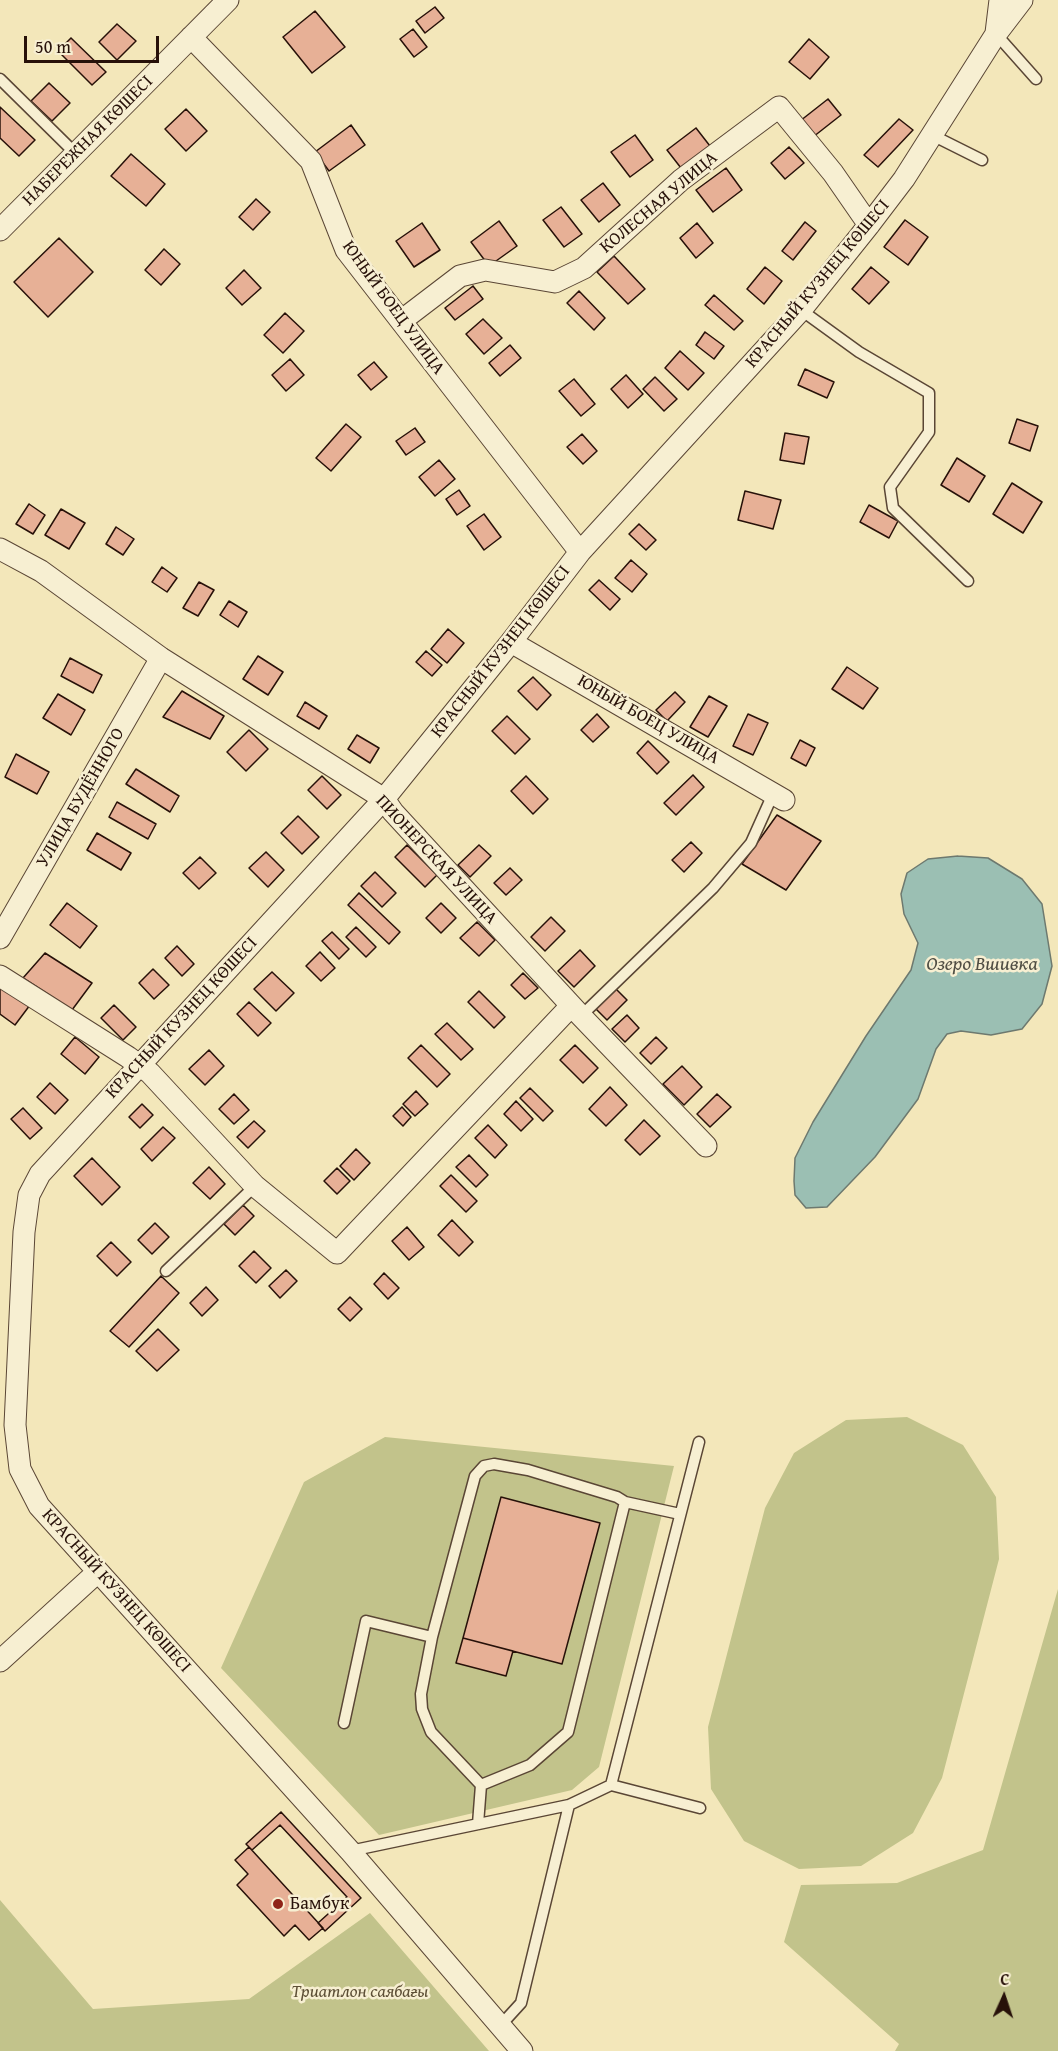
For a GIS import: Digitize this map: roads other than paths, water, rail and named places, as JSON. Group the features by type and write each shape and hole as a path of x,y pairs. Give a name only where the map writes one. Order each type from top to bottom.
{"street":[{"name":"НАБЕРЕЖНАЯ КӨШЕСІ","path":"0,230 228,0"},
{"path":"996,34 1000,0"},
{"name":"КРАСНЫЙ КУЗНЕЦ КӨШЕСІ","path":"522,2051 350,1851 39,1506 20,1469 15,1425 24,1232 29,1195 40,1174 384,799 511,642 580,552 801,310 904,179 996,34 1022,0"},
{"name":"ЮНЫЙ БОЕЦ УЛИЦА","path":"191,37 311,161 346,250 580,552"},
{"name":"КОЛЕСНАЯ УЛИЦА","path":"401,321 460,276 485,270 555,282 584,268 681,180 779,107 833,173 869,225"},
{"name":"ПИОНЕРСКАЯ УЛИЦА","path":"0,549 41,571 161,658 384,799 393,812 576,1011 706,1146"},
{"name":"ЮНЫЙ БОЕЦ УЛИЦА","path":"511,642 779,796"},
{"name":"УЛИЦА БУДЁННОГО","path":"0,938 161,658"},
{"path":"0,976 150,1073 255,1186 337,1253 576,1011"},
{"path":"0,1661 99,1573"}],"lane":[{"path":"996,34 1036,79"},
{"path":"0,79 76,154"},
{"path":"932,135 982,160"},
{"path":"801,310 859,352 929,393 929,432 890,487 893,508 968,581"},
{"path":"576,1011 713,888 751,843 779,796"},
{"path":"165,1271 255,1186"},
{"path":"611,1785 699,1442"},
{"path":"478,1824 481,1785 431,1732 422,1709 421,1694 432,1637 475,1476 484,1466 494,1464 528,1470 626,1502 680,1515"},
{"path":"481,1785 530,1765 568,1732 626,1502"},
{"path":"344,1723 366,1621 432,1637"},
{"path":"350,1851 569,1805 611,1785 700,1808"},
{"path":"500,2026 521,2003 569,1805"}],"water":[{"name":"Озеро Вшивка","path":"958,856 988,858 1022,879 1042,904 1052,966 1042,1004 1022,1029 991,1035 961,1031 947,1034 936,1049 918,1099 875,1157 827,1207 806,1208 795,1195 795,1158 813,1122 866,1036 911,970 918,943 904,914 901,894 907,873 928,859"}],"place":[{"name":"Бамбук","path":"278,1904"}],"park label":[{"name":"Триатлон саябағы","path":"360,1992"}]}
